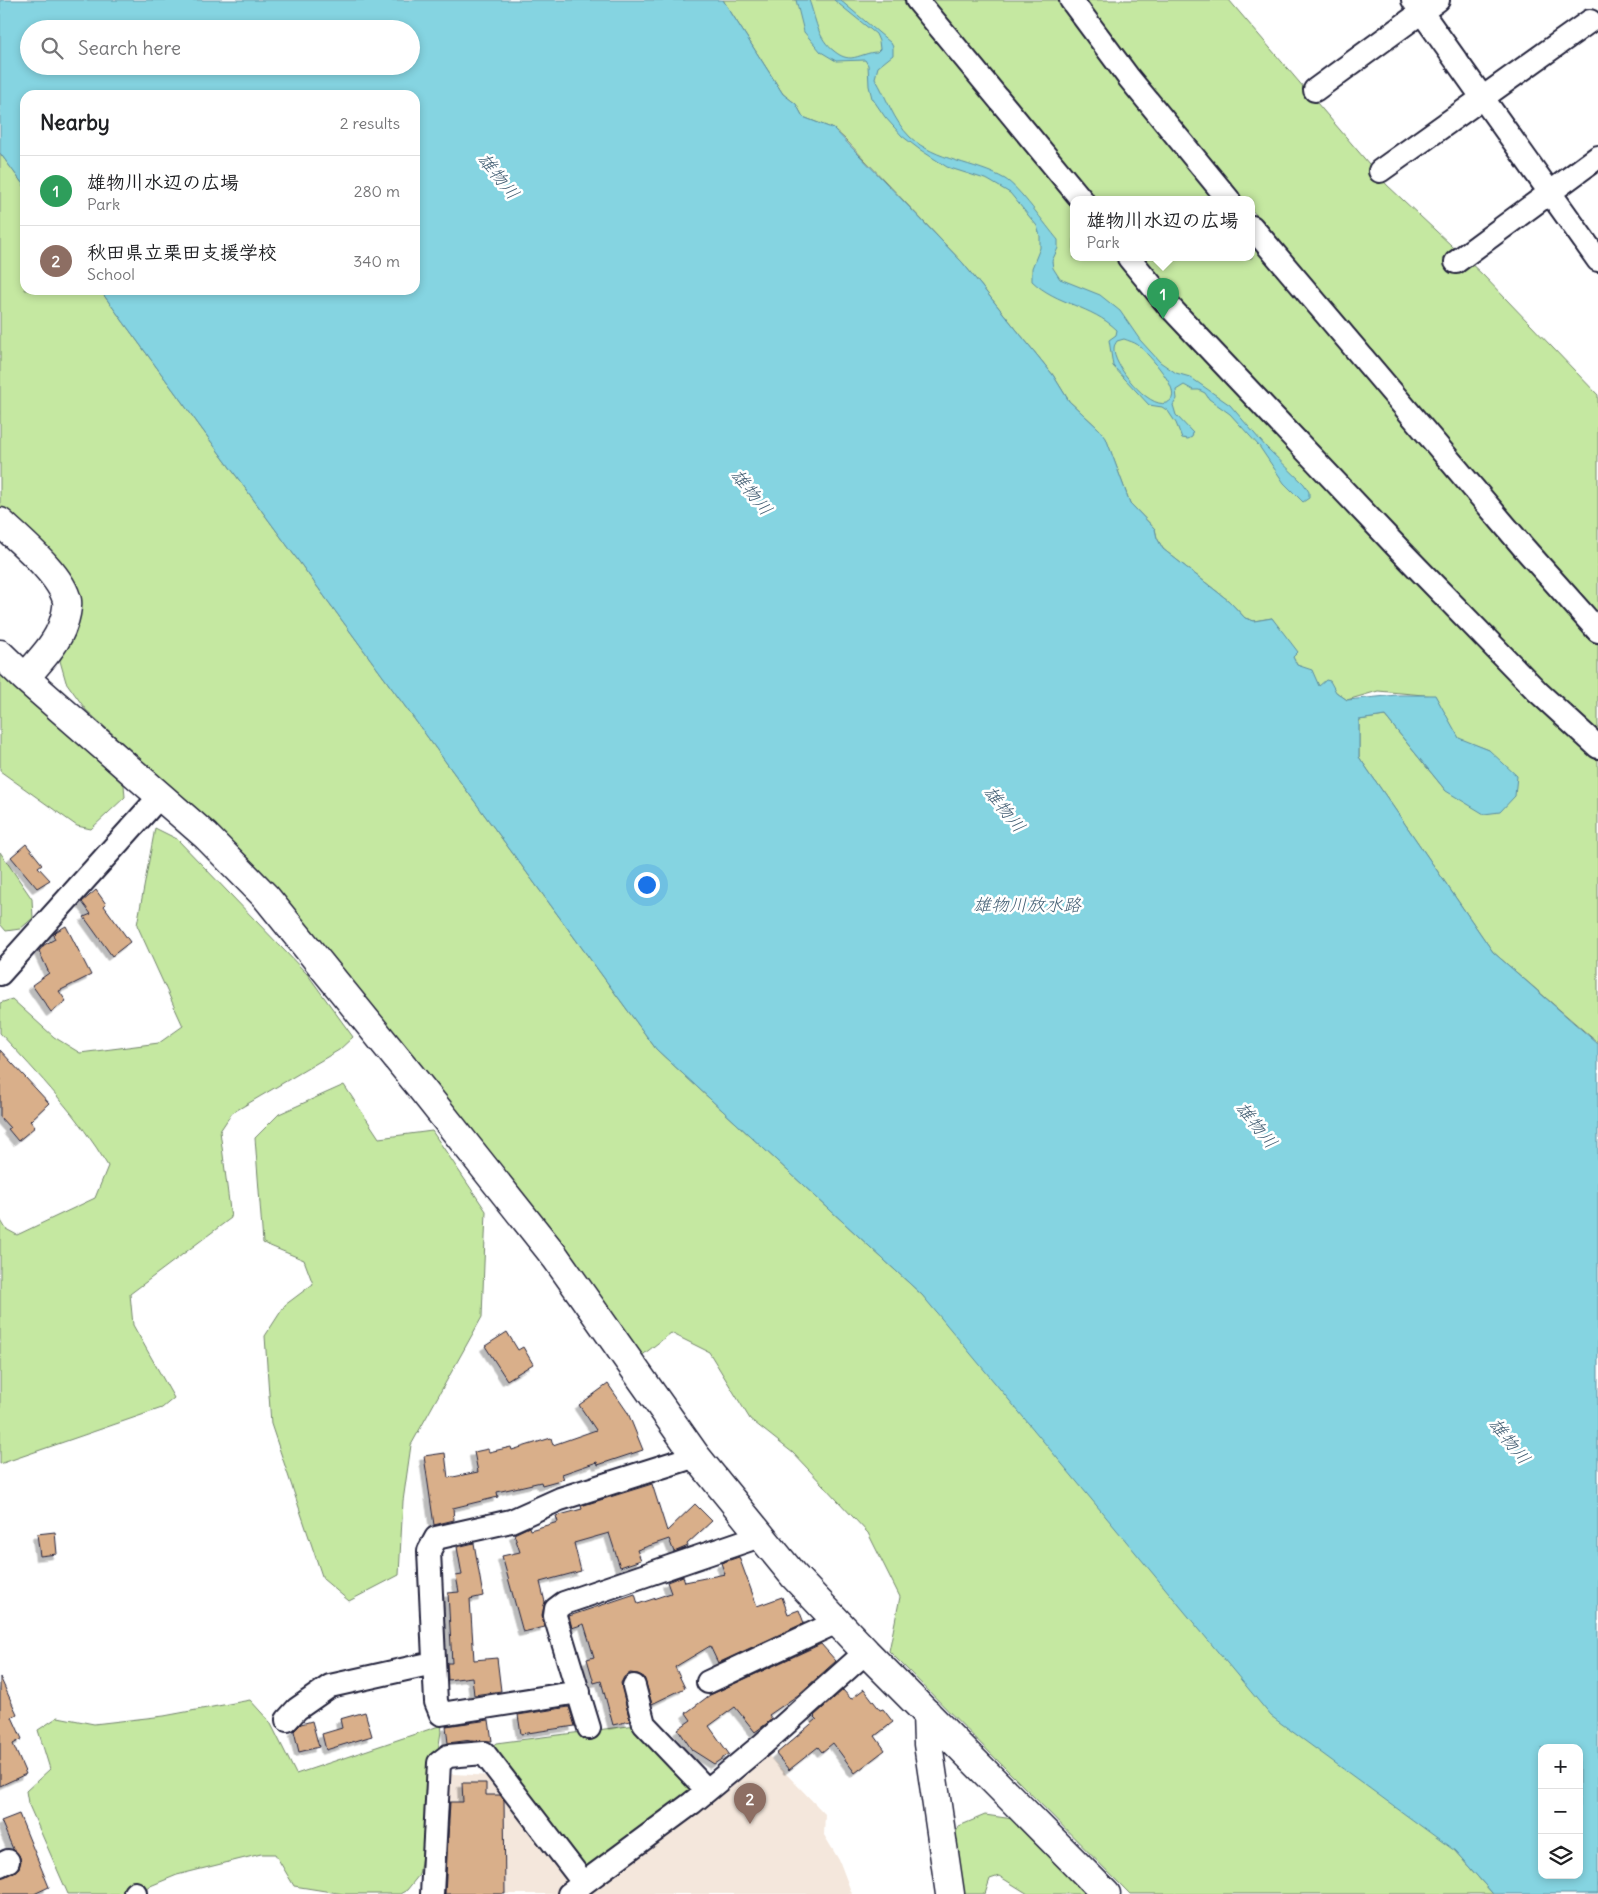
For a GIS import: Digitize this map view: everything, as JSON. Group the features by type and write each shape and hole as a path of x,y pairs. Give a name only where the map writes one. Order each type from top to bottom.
{"street":[{"path":"917,0 1079,196"},
{"path":"1071,0 1129,78 1226,196"},
{"path":"1315,90 1424,4 1482,97 1598,260"},
{"path":"1380,171 1590,21"},
{"path":"1456,262 1598,158"},
{"path":"1255,231 1524,548 1598,631"},
{"path":"1131,261 1167,304 1398,548 1538,692 1598,747"},
{"path":"0,522 33,552 57,580 67,602 63,625 49,649 25,678"},
{"path":"0,654 206,836 266,897 556,1258 696,1456 760,1536 793,1575 866,1652 1106,1894"},
{"path":"0,974 161,796"},
{"path":"579,1692 442,1714 436,1702 428,1551 436,1538 511,1521 560,1499 696,1456"},
{"path":"589,1728 555,1616 556,1608 564,1603 760,1536"},
{"path":"708,1682 838,1622"},
{"path":"432,1894 440,1763 448,1756 484,1753 576,1888 707,1790 763,1744 866,1652"},
{"path":"287,1720 297,1709 330,1686 433,1663"},
{"path":"634,1686 644,1724 707,1790"},
{"path":"927,1713 928,1744 950,1894"}],"shaded area":[{"path":"764,1751 825,1814 824,1835 839,1860 852,1894 435,1894 442,1781 452,1774 495,1776 573,1878"}],"green space":[{"path":"723,0 1061,0 1215,196 1070,196 1070,261 1255,261 1255,245 1598,645 1598,1043 1493,952 1359,757 1359,720 1385,716 1446,791 1489,750 1459,739 1435,696 1378,691 1347,700 1336,692 1319,687 1297,665 1272,618 1254,621 1245,618 1229,601 1163,549 1155,529 1130,503 1106,439 1099,429 1069,401 1053,375 962,262 845,139 834,129 803,117 796,104 783,94"},
{"path":"1083,0 1229,0 1387,185 1483,275 1598,395 1598,614 1429,422 1255,214 1255,196 1241,196 1151,89"},
{"path":"0,153 20,180 20,295 104,295 656,1049 922,1295 1455,1851 1493,1894 1130,1894 889,1651 900,1597 868,1533 793,1453 750,1419 709,1352 671,1333 640,1357 385,1025 174,789 86,710 66,682 60,661 75,625 63,569 0,508"},
{"path":"0,673 124,785 125,797 91,829 77,826 0,771"},
{"path":"155,828 177,839 308,975 353,1037 339,1050 232,1113 220,1131 231,1218 130,1294 133,1325 174,1398 162,1408 0,1464 0,1219 6,1229 17,1235 95,1198 108,1166 71,1113 0,1033 0,1003 12,999 54,1037 80,1053 159,1043 183,1026 137,925"},
{"path":"0,852 32,899 33,918 20,929 6,931 0,924"},
{"path":"344,1085 379,1138 432,1131 486,1211 482,1317 411,1445 403,1501 399,1575 349,1601 323,1579 271,1424 265,1336 285,1305 313,1284 304,1260 263,1243 255,1138 279,1114"},
{"path":"250,1700 270,1722 296,1774 442,1725 419,1875 407,1890 400,1894 344,1894 294,1886 275,1854 261,1854 177,1875 131,1894 68,1894 28,1803 26,1791 50,1769 38,1730 58,1717 94,1724 164,1716"},
{"path":"644,1724 707,1790 583,1882 484,1753 496,1743"},
{"path":"985,1815 1013,1819 1084,1894 1028,1894 999,1876 990,1879 985,1894 962,1894 952,1840 959,1826"}],"water":[{"name":"雄物川放水路","path":"0,0 723,0 783,94 796,104 803,117 834,129 962,262 1053,375 1069,401 1099,429 1106,438 1130,503 1155,529 1163,549 1229,601 1245,618 1254,621 1272,618 1298,652 1293,657 1297,665 1312,670 1319,686 1326,680 1330,681 1336,692 1347,700 1397,695 1435,695 1459,738 1489,750 1517,776 1515,796 1500,812 1484,814 1446,791 1385,716 1359,720 1359,757 1493,952 1598,1044 1598,1894 1493,1894 1455,1851 1271,1716 922,1295 656,1049 104,295 420,295 420,90 20,90 20,180 0,153"},
{"path":"796,0 809,0 820,34 828,46 838,54 851,58 877,52 880,49 876,34 834,0 840,0 891,43 893,55 878,67 875,78 895,116 910,137 932,151 993,173 1011,183 1058,240 1058,248 1052,261 1053,268 1060,279 1100,295 1120,311 1140,340 1160,362 1176,373 1190,377 1230,405 1266,447 1304,484 1309,492 1309,498 1303,502 1284,483 1259,446 1230,414 1209,399 1205,393 1184,385 1176,390 1177,399 1173,405 1176,415 1193,433 1192,437 1188,439 1182,438 1176,423 1168,411 1162,407 1149,405 1113,366 1109,340 1116,335 1117,330 1096,315 1052,295 1032,281 1032,268 1040,248 1040,236 1037,226 1010,193 988,180 947,167 902,136 885,117 872,98 869,86 868,65 865,60 836,61 821,52 804,32","holes":["1124,339 1138,345 1164,374 1172,392 1172,399 1166,403 1159,403 1150,399 1133,384 1119,365 1115,355 1114,348 1117,341"]}],"building":[{"path":"26,844 42,864 38,867 50,880 37,888 11,857"},
{"path":"96,890 106,904 104,906 130,942 112,956 84,917 91,914 82,902"},
{"path":"66,926 91,975 59,991 66,1001 51,1012 32,985 49,973 39,951 44,945 55,939 53,935 57,931"},
{"path":"0,1050 49,1103 30,1121 35,1127 18,1141 0,1117"},
{"path":"507,1332 518,1350 523,1347 533,1364 507,1380 485,1346"},
{"path":"608,1384 628,1413 643,1450 598,1465 597,1462 562,1474 564,1479 542,1485 541,1482 497,1492 498,1497 453,1508 454,1520 434,1525 424,1456 445,1453 448,1478 478,1472 474,1452 488,1449 489,1452 511,1447 512,1450 551,1438 553,1445 596,1430 579,1405"},
{"path":"652,1484 667,1531 695,1504 712,1521 687,1544 688,1546 674,1552 669,1539 637,1550 641,1560 620,1567 609,1533 574,1543 581,1571 540,1582 545,1602 542,1615 545,1627 523,1632 502,1556 520,1552 514,1534 529,1527 530,1530 558,1522 556,1516 582,1509 581,1506"},
{"path":"55,1532 57,1554 40,1556 37,1534"},
{"path":"474,1543 483,1596 470,1599 474,1660 497,1658 501,1691 474,1695 472,1677 448,1680 447,1663 452,1663 448,1593 459,1592 456,1576 462,1575 457,1547"},
{"path":"739,1557 757,1606 782,1597 788,1614 799,1610 804,1623 718,1663 710,1646 675,1667 685,1688 652,1704 644,1677 630,1673 624,1677 621,1683 630,1721 613,1725 601,1681 594,1683 587,1659 594,1657 584,1624 572,1628 569,1616 635,1594 638,1604 671,1593 667,1582 683,1576 685,1582 725,1574 721,1563"},
{"path":"821,1644 836,1661 798,1695 769,1715 772,1719 766,1724 755,1732 735,1707 709,1726 729,1754 714,1764 692,1750 678,1729 691,1720 686,1713 710,1695"},
{"path":"0,1677 17,1714 12,1717 22,1739 13,1744 26,1774 0,1786"},
{"path":"864,1689 880,1710 883,1709 893,1722 875,1736 885,1750 855,1773 833,1743 822,1752 818,1747 789,1770 776,1754 817,1719 814,1716 843,1690 851,1699"},
{"path":"569,1707 575,1726 521,1734 518,1715"},
{"path":"365,1712 372,1736 326,1750 322,1734 342,1728 340,1719"},
{"path":"489,1720 492,1741 471,1740 448,1743 446,1726"},
{"path":"312,1721 319,1747 299,1752 294,1731 301,1724"},
{"path":"462,1783 486,1783 486,1795 500,1795 504,1800 505,1894 445,1894 450,1802 463,1802"},
{"path":"19,1814 49,1887 34,1894 0,1894 0,1878 19,1868 21,1861 19,1855 13,1849 1,1821"}],"place":[{"name":"雄物川水辺の広場","path":"1163,319"},
{"name":"秋田県立栗田支援学校","path":"750,1824"}],"water label":[{"name":"雄物川","path":"499,176"},
{"name":"雄物川","path":"752,492"},
{"name":"雄物川","path":"1005,809"},
{"name":"雄物川","path":"1257,1125"},
{"name":"雄物川","path":"1510,1441"}]}
